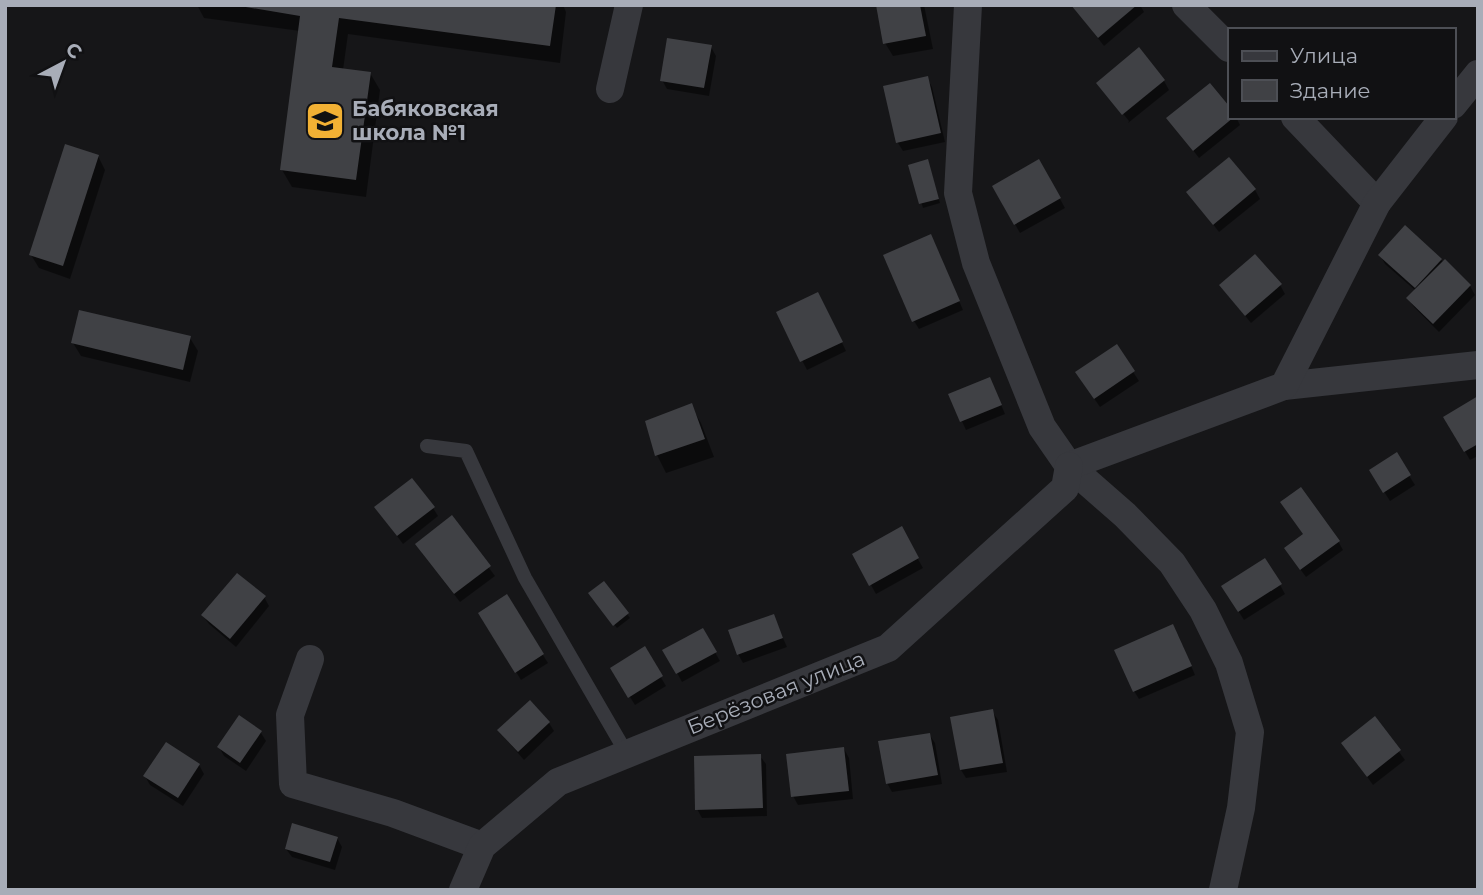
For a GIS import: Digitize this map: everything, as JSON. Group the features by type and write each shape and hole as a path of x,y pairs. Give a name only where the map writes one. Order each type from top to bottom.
{"street":[{"path":"610,89 629,5"},
{"path":"968,5 958,193 976,263 1042,427 1069,466 1125,515 1172,563 1203,610 1229,663 1250,732 1241,808 1223,890"},
{"path":"1186,5 1228,47"},
{"path":"1455,103 1478,74"},
{"path":"1297,119 1377,203"},
{"path":"1284,386 1377,203 1442,119"},
{"path":"1069,466 1284,386 1478,365"},
{"name":"Берёзовая улица","path":"463,890 482,846 558,782 888,648 1065,488 1069,466"},
{"path":"310,659 290,715 293,784 393,813 482,846"}],"lane":[{"path":"427,446 466,451 525,578 627,754"}],"building":[{"name":"Бабяковская школа №1","path":"234,5 556,5 550,46 339,18 332,67 371,72 356,180 280,170 300,16"},
{"path":"876,5 920,5 926,36 883,44"},
{"path":"1071,5 1137,5 1098,38"},
{"path":"667,38 712,45 704,88 660,81"},
{"path":"1139,47 1165,80 1122,115 1096,83"},
{"path":"928,76 941,133 896,143 883,86"},
{"path":"1210,83 1228,105 1228,119 1232,119 1193,151 1166,118"},
{"path":"65,144 99,155 63,266 29,255"},
{"path":"1229,157 1256,189 1213,225 1186,192"},
{"path":"928,159 939,199 919,204 908,165"},
{"path":"1039,159 1061,198 1014,225 992,186"},
{"path":"1405,225 1442,259 1415,288 1378,255"},
{"path":"931,234 960,301 912,322 883,255"},
{"path":"1255,254 1282,284 1245,316 1219,285"},
{"path":"1445,259 1471,285 1433,324 1406,298"},
{"path":"818,292 843,342 800,362 776,312"},
{"path":"79,310 191,336 183,370 71,343"},
{"path":"1117,344 1135,371 1094,399 1075,372"},
{"path":"990,377 1002,405 960,422 948,394"},
{"path":"1478,396 1478,444 1464,452 1443,417"},
{"path":"692,403 705,439 655,456 645,421"},
{"path":"1397,452 1411,475 1383,493 1369,470"},
{"path":"412,478 435,507 397,536 374,507"},
{"path":"1301,487 1340,541 1300,570 1284,548 1303,534 1280,502"},
{"path":"452,515 491,566 454,594 415,544"},
{"path":"902,526 919,558 869,586 852,554"},
{"path":"1265,558 1282,584 1238,612 1221,586"},
{"path":"237,573 266,596 230,639 201,615"},
{"path":"604,581 629,613 613,626 588,593"},
{"path":"507,594 544,654 515,673 478,613"},
{"path":"774,614 783,638 737,655 728,630"},
{"path":"1173,624 1192,666 1133,692 1114,650"},
{"path":"703,628 717,652 676,674 662,650"},
{"path":"645,646 663,676 628,698 610,668"},
{"path":"530,700 550,722 518,752 497,730"},
{"path":"993,709 1003,763 960,770 950,717"},
{"path":"239,715 262,731 240,763 217,747"},
{"path":"1375,716 1401,750 1367,777 1341,743"},
{"path":"930,733 938,775 886,784 878,741"},
{"path":"166,742 200,764 178,798 143,776"},
{"path":"844,747 849,791 791,797 786,754"},
{"path":"761,754 763,808 695,810 694,756"},
{"path":"292,823 338,837 330,862 285,849"}],"place":[{"name":"Бабяковская школа №1","path":"325,121"}]}
